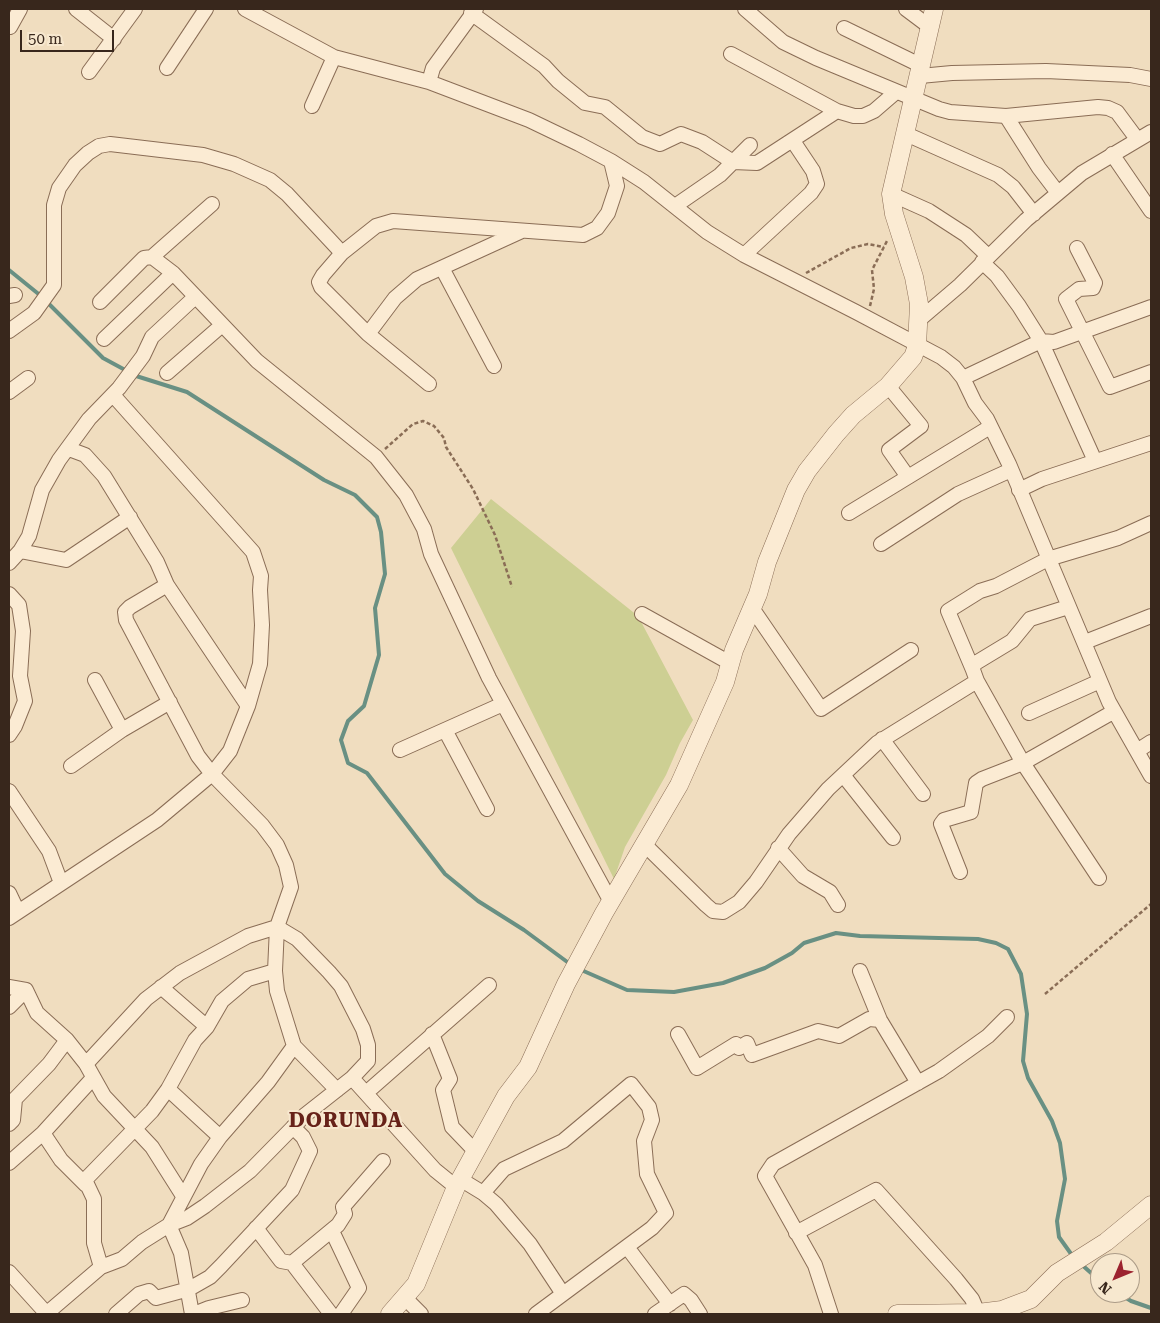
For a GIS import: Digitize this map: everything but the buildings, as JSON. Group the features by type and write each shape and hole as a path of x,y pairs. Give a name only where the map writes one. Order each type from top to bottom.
{"street":[{"path":"10,27 20,9"},
{"path":"76,9 114,39"},
{"path":"89,72 135,9"},
{"path":"167,68 206,9"},
{"path":"245,9 334,57 429,82 529,120 611,161 675,206 707,232 744,255 941,357 954,367 963,378 1011,470 1068,607 1086,642 1113,712 1151,776"},
{"path":"745,9 783,42 914,100 950,112 1006,116 1098,107 1108,108 1116,112 1123,119 1138,139"},
{"path":"906,9 930,27"},
{"path":"390,1314 416,1284 458,1183 506,1096 528,1067 566,984 679,785 725,682 730,663 784,518 807,471 853,415 888,386 907,366 917,346 919,304 914,277 897,224 891,194 934,9"},
{"path":"429,82 433,68 474,11 544,66 558,81 586,103 605,107 642,137 660,144 681,134 702,142 733,162 756,163 837,111"},
{"path":"844,28 921,71 952,73 1046,71 1130,75 1151,79"},
{"path":"731,54 837,111 854,116 863,116 874,111 896,92"},
{"path":"312,106 334,57"},
{"path":"1006,116 1039,168 1058,193"},
{"path":"919,320 940,303 1034,214 1082,173 1151,132"},
{"path":"906,134 998,175 1013,187 1034,214"},
{"path":"744,255 811,193 817,184 813,171 793,141"},
{"path":"9,331 34,313 54,285 54,205 59,188 75,165 99,146 110,144 203,155 234,164 270,180 287,194 342,253"},
{"path":"675,206 720,175 750,144"},
{"path":"1112,154 1151,211"},
{"path":"429,384 368,334 321,287 319,282 342,253 376,226 394,221 584,235 597,228 608,213 617,186 611,161"},
{"path":"891,194 929,212 966,235 985,259 1019,306 1041,342 1094,461"},
{"path":"100,302 144,258 152,257 212,204"},
{"path":"368,334 404,288 416,279 523,231"},
{"path":"1077,248 1095,283 1093,288 1079,289 1066,299 1110,387 1151,372"},
{"path":"152,257 173,273 194,298 257,361 376,457 406,495 424,529 431,554 504,704 611,902"},
{"path":"442,268 494,366"},
{"path":"104,339 173,273"},
{"path":"9,563 20,551 29,536 42,490 54,468 89,419 116,392 143,356 152,337 194,298"},
{"path":"963,378 1041,342 1054,342 1151,307"},
{"path":"166,373 221,326"},
{"path":"9,392 28,378"},
{"path":"888,386 921,426 889,450 908,477"},
{"path":"9,893 14,915 157,820 212,774 230,751 256,681 262,645 261,576 252,552 116,392"},
{"path":"849,512 990,427"},
{"path":"1019,490 1042,479 1151,443"},
{"path":"69,449 85,455 104,476 157,562 167,585 248,706"},
{"path":"881,544 958,494 1011,470"},
{"path":"20,551 66,560 130,518"},
{"path":"1099,878 1023,763 975,676 948,610 980,591 996,586 1048,559 1118,538 1151,523"},
{"path":"167,585 149,594 126,612 126,620 186,735 212,774 262,825 277,845 286,865 291,887 277,927 276,970 278,991 294,1046 337,1090"},
{"path":"9,594 19,605 23,631 20,676 25,701 15,726 9,735"},
{"path":"975,676 974,664 1012,641 1030,620 1068,607"},
{"path":"752,608 821,709 911,650"},
{"path":"642,614 730,663"},
{"path":"1086,642 1151,616"},
{"path":"644,844 706,905 713,911 722,912 739,902 756,882 778,848 823,795 843,775 882,739 975,676"},
{"path":"95,680 122,730"},
{"path":"1029,713 1100,681"},
{"path":"71,766 122,730 170,702"},
{"path":"400,750 504,704"},
{"path":"960,872 941,824 944,820 971,812 976,783 1023,763 1113,712"},
{"path":"445,730 487,809"},
{"path":"882,739 923,794"},
{"path":"1137,751 1151,742"},
{"path":"843,775 893,838"},
{"path":"9,791 49,852 61,883"},
{"path":"778,848 803,876 830,892 838,905"},
{"path":"9,1273 46,1314 101,1267 122,1259 142,1242 205,1206 250,1171 293,1127 352,1078 368,1061 368,1045 357,1016 341,986 296,939 277,927 248,936 180,972 146,999 86,1064"},
{"path":"86,1185 85,1180 89,1175 135,1130 168,1089 195,1040 207,1027 222,1001 248,979 276,970"},
{"path":"860,971 880,1020 918,1083"},
{"path":"366,1093 489,985"},
{"path":"9,987 26,990"},
{"path":"161,987 207,1027"},
{"path":"9,1007 26,990"},
{"path":"26,990 37,1013 67,1040 86,1064 104,1096 152,1147 183,1196"},
{"path":"831,1314 815,1264 796,1233 766,1176 773,1164 939,1071 988,1036 1007,1017"},
{"path":"678,1034 698,1068 736,1044 739,1048 747,1043 752,1055 818,1031 839,1036 869,1020 880,1020"},
{"path":"432,1034 450,1079 443,1090 452,1127 475,1151"},
{"path":"9,1124 13,1120 14,1099 49,1064 67,1040"},
{"path":"242,1300 224,1310 209,1308 193,1314 181,1253 169,1225 183,1196 220,1137 268,1082 294,1046"},
{"path":"9,1162 43,1133 93,1078"},
{"path":"352,1078 435,1170 458,1183 483,1193 496,1204 530,1244 563,1294"},
{"path":"483,1193 504,1169 562,1141 631,1084 649,1107 652,1120 644,1140 647,1174 666,1213 652,1228 536,1314"},
{"path":"168,1089 220,1137"},
{"path":"116,1314 139,1294 149,1291 156,1298 189,1289 210,1277 292,1190 310,1152 303,1137 293,1127"},
{"path":"43,1133 61,1160 86,1185 94,1198 94,1243 101,1267"},
{"path":"292,1263 332,1231 345,1214 343,1207 383,1161"},
{"path":"796,1233 876,1190 972,1299 973,1314"},
{"path":"905,1314 1008,1312 1030,1299 1057,1273 1106,1242 1151,1206"},
{"path":"256,1228 281,1261 292,1263 331,1314"},
{"path":"332,1231 359,1288 342,1314"},
{"path":"627,1247 670,1304"},
{"path":"655,1314 684,1294 691,1300 700,1314"},
{"path":"405,1298 421,1314"}],"path":[{"path":"867,318 874,289 872,270 897,224"},
{"path":"794,282 851,248 868,244 884,247"},
{"path":"376,457 413,424 423,421 434,426 444,438 446,447 473,489 495,535 512,587"},
{"path":"1045,994 1151,904"}],"green space":[{"path":"491,499 638,616 693,720 680,743 666,775 625,847 614,879 451,548"}],"waterway":[{"path":"9,270 41,296"},
{"path":"46,301 103,358 127,371"},
{"path":"133,375 187,392 324,480 355,495 377,517 381,532 385,574 375,608 379,655 364,706 348,721 341,740 348,763 367,773 445,874 478,901 524,930 570,964"},
{"path":"579,969 627,990 674,992 723,983 765,968 792,953 804,943 836,933 860,936 978,939 996,943 1008,949 1021,974 1027,1014 1023,1061 1028,1078 1052,1121 1060,1143 1065,1179 1057,1221 1059,1237 1074,1258"},
{"path":"1081,1264 1090,1272"},
{"path":"1137,1303 1151,1308"}],"district":[{"name":"DORUNDA","path":"346,1121"}]}
